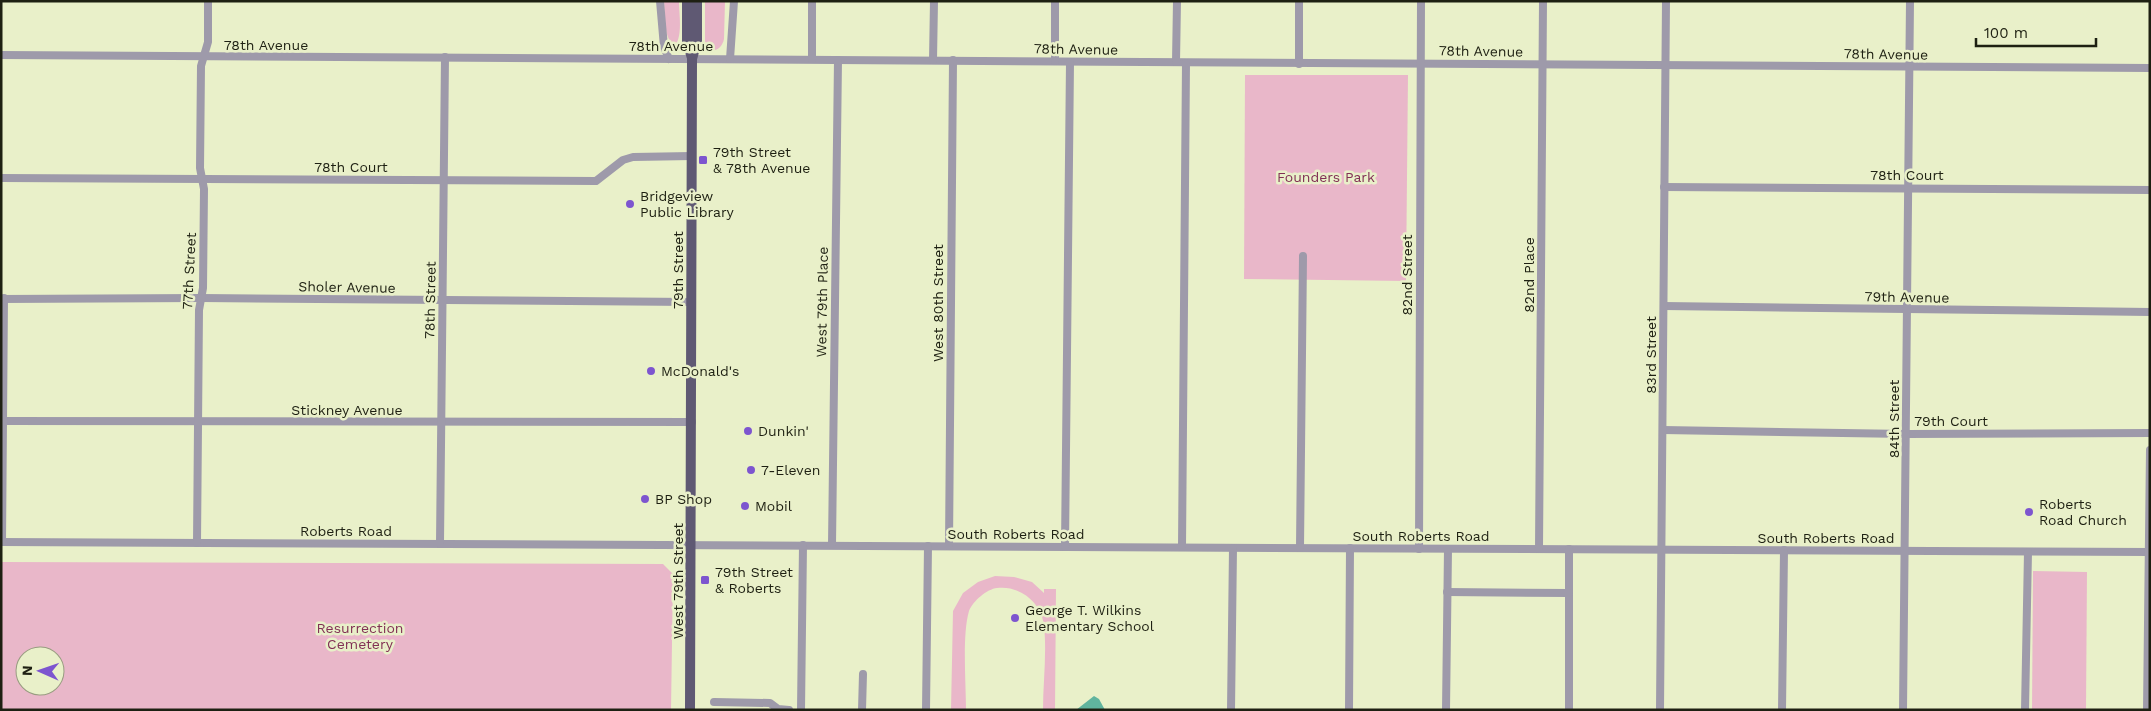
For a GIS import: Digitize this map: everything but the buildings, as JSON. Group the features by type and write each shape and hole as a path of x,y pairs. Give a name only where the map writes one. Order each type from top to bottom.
{"main road":[{"name":"79th Street","path":"687,1 687,42 692,59 692,422"},
{"name":"79th Street","path":"692,59 697,42 697,1"},
{"name":"West 79th Street","path":"690,710 692,422"}],"street":[{"name":"77th Street","path":"196,543 201,298 203,288 204,189 200,168 201,66 208,42 208,1"},
{"path":"660,1 664,47 669,59"},
{"path":"730,59 734,1"},
{"path":"812,1 812,59"},
{"path":"933,60 934,1"},
{"path":"1054,62 1055,1"},
{"path":"1176,62 1177,1"},
{"path":"1299,1 1299,64"},
{"name":"82nd Street","path":"1419,548 1421,1"},
{"name":"82nd Place","path":"1539,549 1544,1"},
{"name":"83rd Street","path":"1660,710 1666,1"},
{"name":"84th Street","path":"1903,710 1910,1"},
{"name":"78th Avenue","path":"1,55 2150,68"},
{"name":"78th Street","path":"440,543 445,57"},
{"name":"West 79th Place","path":"832,545 838,60"},
{"name":"West 80th Street","path":"949,546 952,60"},
{"path":"1065,547 1070,62"},
{"path":"1182,547 1186,63"},
{"name":"78th Court","path":"1,178 596,181 624,160 634,157 692,156"},
{"name":"78th Court","path":"1664,187 2150,190"},
{"path":"1300,548 1302,256"},
{"path":"2,542 3,298"},
{"name":"Sholer Avenue","path":"3,298 692,302"},
{"name":"79th Avenue","path":"1664,306 2150,312"},
{"name":"Stickney Avenue","path":"2,421 692,422"},
{"name":"79th Court","path":"1663,430 1907,434 2150,433"},
{"path":"2147,710 2150,450"},
{"name":"Roberts Road","path":"2,542 692,544"},
{"name":"South Roberts Road","path":"692,544 2149,552"},
{"path":"802,710 803,545"},
{"path":"926,710 928,546"},
{"path":"1231,710 1233,548"},
{"path":"1349,710 1350,548"},
{"path":"1446,710 1448,549"},
{"path":"1569,549 1569,710"},
{"path":"1782,710 1784,550"},
{"path":"2026,710 2028,552"},
{"path":"1447,592 1570,593"},
{"path":"862,710 863,674"},
{"path":"714,702 770,703 778,709 789,710"}],"green space":[{"path":"664,1 679,1 680,31 675,46 668,38"},
{"path":"705,1 725,1 724,39 719,48 714,50 705,47"},
{"name":"Founders Park","path":"1245,75 1408,75 1406,281 1244,279"},
{"name":"Resurrection Cemetery","path":"1,562 663,564 673,574 671,710 1,710"},
{"path":"2033,571 2087,572 2086,710 2032,710"},
{"path":"995,576 1014,577 1032,582 1044,593 1044,589 1056,589 1055,710 1043,710 1045,647 1044,626 1039,610 1028,597 1014,589 997,588 981,596 969,611 965,646 966,710 951,710 953,611 963,593 978,582"}],"water":[{"path":"1094,696 1099,699 1105,710 1076,710"}],"place":[{"name":"79th Street & 78th Avenue","path":"703,160"},
{"name":"Bridgeview Public Library","path":"630,204"},
{"name":"McDonald's","path":"651,371"},
{"name":"Dunkin'","path":"748,431"},
{"name":"7-Eleven","path":"751,470"},
{"name":"BP Shop","path":"645,499"},
{"name":"Mobil","path":"745,506"},
{"name":"Roberts Road Church","path":"2029,512"},
{"name":"79th Street & Roberts","path":"705,580"},
{"name":"George T. Wilkins Elementary School","path":"1015,618"}]}
